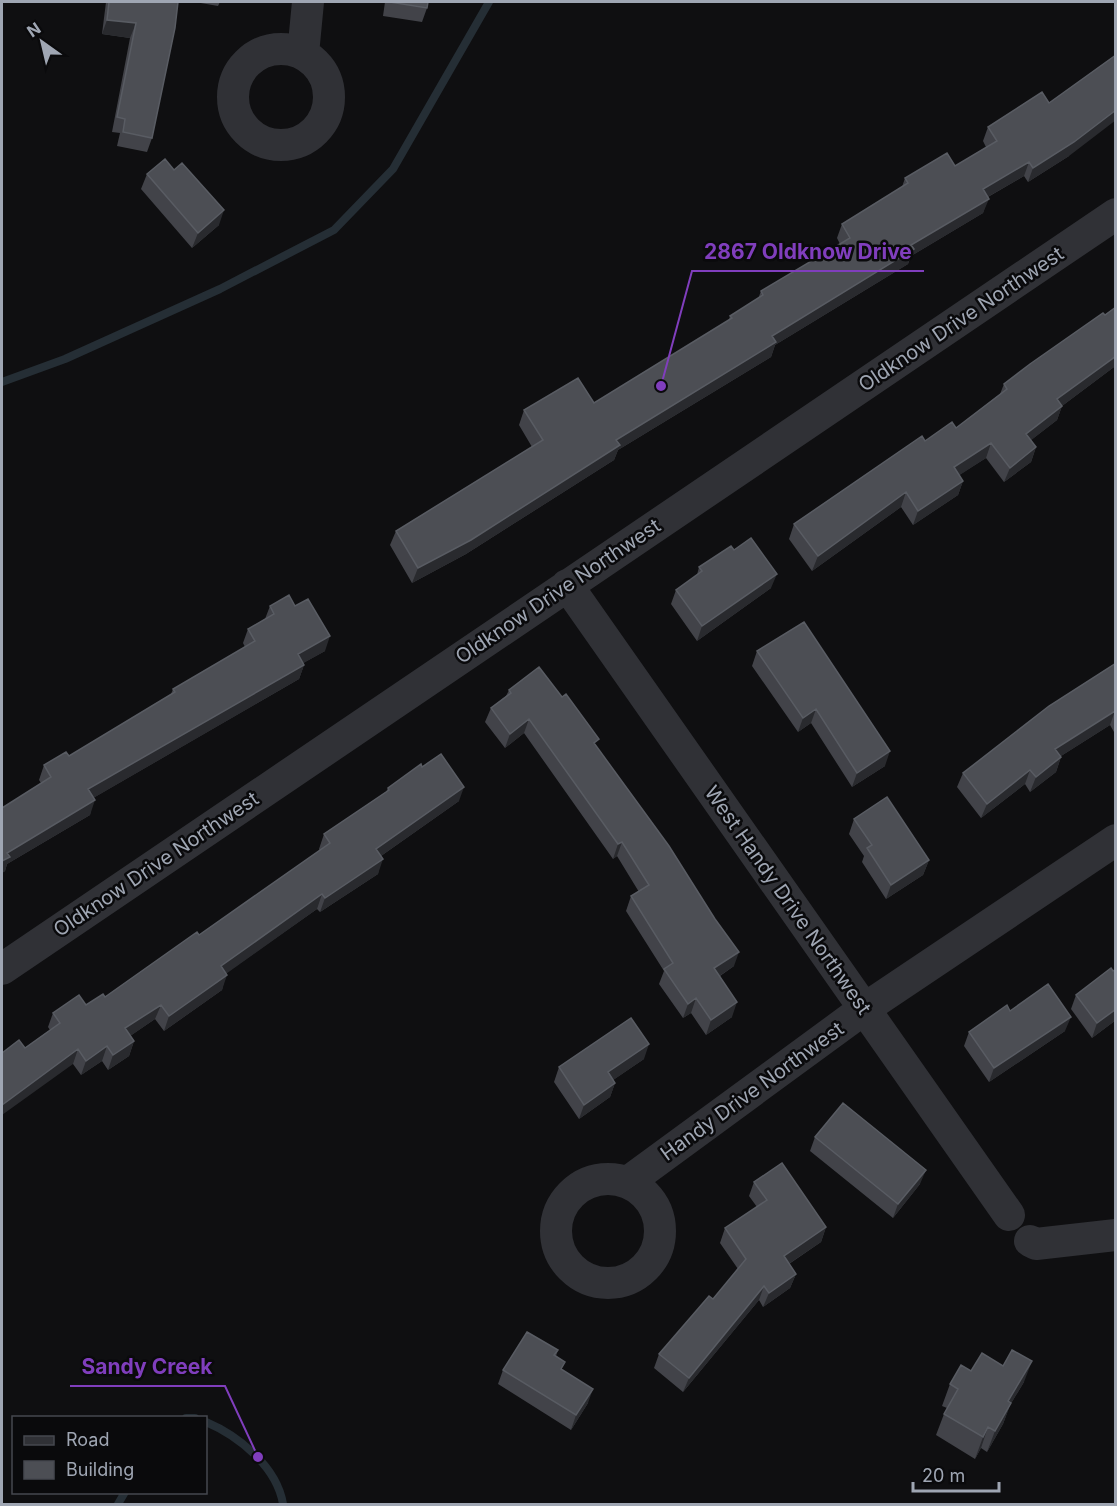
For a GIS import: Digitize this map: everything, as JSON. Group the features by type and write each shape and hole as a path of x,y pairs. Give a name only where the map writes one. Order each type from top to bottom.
{"street":[{"path":"303,54 308,2"},
{"name":"Oldknow Drive Northwest","path":"2,969 1116,214"},
{"name":"West Handy Drive Northwest","path":"567,585 1009,1215"},
{"name":"Handy Drive Northwest","path":"628,1182 864,1009 1116,840"},
{"path":"1030,1240 1036,1244 1116,1235"}],"building":[{"path":"109,2 178,2 175,28 152,138 123,132 125,119 117,117 136,23 107,20"},
{"path":"390,2 428,2 427,8"},
{"path":"1116,55 1116,110 1074,142 1033,168 1029,162 983,189 989,199 911,245 914,249 772,336 776,342 616,440 620,445 471,540 418,568 396,531 543,440 524,410 578,378 594,403 732,318 730,316 763,295 761,291 850,238 842,224 908,183 905,178 947,153 955,166 997,141 988,127 1042,92 1049,103"},
{"path":"165,159 174,170 182,163 224,210 198,233 147,174"},
{"path":"1116,307 1116,356 1057,399 1062,406 1026,434 1036,447 1010,468 991,443 954,467 963,481 918,511 906,492 818,556 794,524 922,436 925,441 952,422 956,428 1007,389 1004,384 1030,364 1103,313 1105,315"},
{"path":"751,538 777,574 702,626 676,590 702,571 699,567 731,546 734,550"},
{"path":"289,595 295,606 308,599 330,636 298,654 304,665 88,789 95,800 7,853 10,857 2,861 2,808 51,777 44,765 66,752 69,756 175,692 173,689 255,641 248,629 274,614 270,606"},
{"path":"804,622 890,751 857,773 816,709 803,718 757,651"},
{"path":"1116,663 1116,712 1055,749 1061,757 1036,777 1030,770 987,804 963,773 1049,706"},
{"path":"539,667 562,697 566,694 599,739 594,743 669,846 715,919 739,952 714,968 737,1002 711,1020 696,998 688,1004 664,969 673,963 631,896 649,885 622,842 618,844 529,719 510,734 491,708 511,693 509,690"},
{"path":"441,754 464,787 376,849 383,859 325,898 322,894 221,966 227,975 169,1016 161,1005 125,1028 134,1041 113,1055 107,1046 86,1061 78,1049 2,1105 2,1053 19,1040 25,1048 60,1023 53,1013 79,995 86,1005 103,994 105,997 197,932 199,935 330,843 324,834 389,790 388,788 421,764 422,767"},
{"path":"887,797 929,860 891,885 867,848 872,845 854,819"},
{"path":"1111,968 1113,971 1116,969 1116,1009 1097,1023 1076,995"},
{"path":"1048,984 1071,1017 994,1068 969,1032 1007,1005 1010,1011"},
{"path":"631,1018 649,1044 608,1072 615,1083 584,1105 559,1067"},
{"path":"843,1103 926,1170 898,1204 815,1137"},
{"path":"782,1163 826,1227 784,1256 796,1274 769,1293 764,1286 689,1378 659,1354 709,1296 713,1299 746,1259 725,1228 767,1200 754,1182"},
{"path":"527,1332 558,1350 554,1355 565,1362 561,1369 593,1389 576,1415 503,1370"},
{"path":"1012,1350 1032,1361 1008,1401 1011,1403 995,1431 988,1427 983,1437 944,1414 958,1389 950,1384 961,1365 971,1371 982,1353 1003,1366"}],"waterway":[{"path":"2,382 65,359 220,289 334,230 393,169 489,2"},
{"path":"207,1422 219,1428 255,1454 273,1478 283,1504"},
{"path":"118,1504 124,1494"}],"place":[{"name":"2867 Oldknow Drive","path":"661,386"},
{"name":"Sandy Creek","path":"258,1457"}]}
